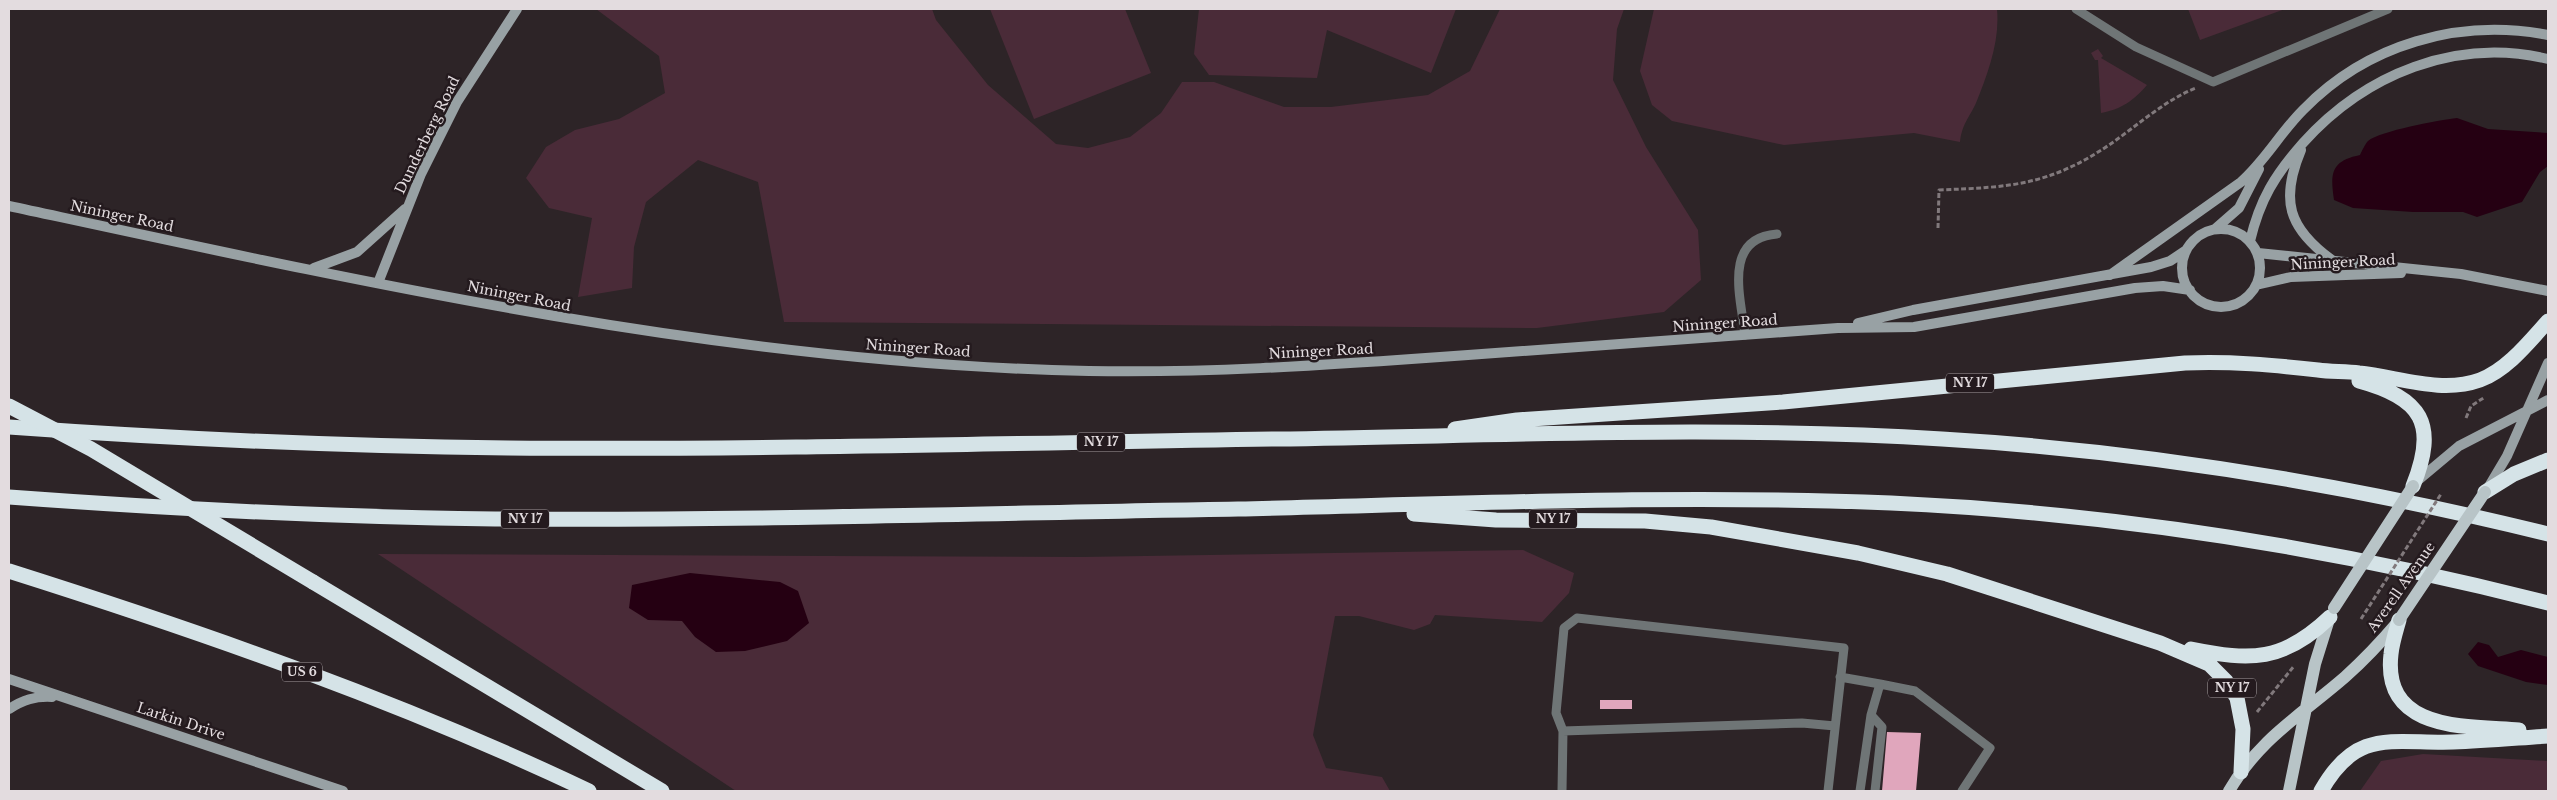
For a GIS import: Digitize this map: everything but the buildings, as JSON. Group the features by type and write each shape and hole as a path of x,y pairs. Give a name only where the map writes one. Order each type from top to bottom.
{"highway":[{"path":"2319,370 2358,372 2438,386 2460,385 2489,376 2506,364 2548,321"},
{"name":"NY 17","path":"9,427 283,442 515,448 1392,438 1517,420 1783,402 2166,364 2238,362 2319,370 2375,385 2392,391 2406,400 2421,421 2424,438 2423,454 2413,486"},
{"path":"9,406 91,449 662,791"},
{"path":"1392,438 1798,433 2075,449 2264,475 2414,503 2548,534"},
{"path":"2485,492 2514,474 2548,460"},
{"name":"NY 17","path":"9,497 218,512 491,519 706,518 1313,507 1496,520 1645,521 1750,532 1858,553 1947,574 2160,643 2209,664 2233,690 2242,720 2241,772"},
{"path":"1313,507 1755,500 1963,508 2102,520 2250,540 2385,565 2548,603"},
{"name":"US 6","path":"9,571 144,615 281,664 479,742 589,791"},
{"path":"2160,643 2238,658 2261,656 2301,641 2332,613"},
{"path":"2399,620 2391,653 2392,676 2398,695 2412,711 2421,717 2444,724 2548,734"},
{"path":"2321,791 2331,775 2352,755 2362,748 2384,741 2452,742 2548,734"}],"main road":[{"name":"NY 17","path":"2289,791 2319,649 2332,613 2413,486"},
{"name":"Averell Avenue","path":"2229,791 2241,772 2270,737 2367,657 2399,620 2485,492"}],"street":[{"name":"Dunderberg Road","path":"378,282 408,207 457,102 517,9"},
{"path":"2110,275 2231,190 2255,169 2292,121 2324,90 2349,71 2392,49 2422,39 2470,30 2513,30 2548,35"},
{"path":"2250,241 2260,207 2270,184 2282,166 2327,117 2356,95 2387,77 2422,64 2459,55 2509,52 2548,59"},
{"path":"2303,143 2290,178 2290,206 2296,223 2306,237 2332,260"},
{"path":"2215,229 2238,232 2250,241 2258,253 2260,270 2256,285 2242,301 2227,306 2209,305 2202,302 2190,290 2183,268 2185,250 2201,234 2215,229 2238,208 2265,157"},
{"name":"Nininger Road","path":"9,206 312,269 576,321 692,339 887,360 1056,370 1260,368 1838,328 1914,326 2146,287 2163,286 2190,290"},
{"path":"312,269 357,252 408,207"},
{"name":"Nininger Road","path":"1838,328 1913,310 2110,275 2160,264 2185,250"},
{"name":"Nininger Road","path":"2258,253 2295,259 2332,260 2490,278 2548,291"},
{"name":"Nininger Road","path":"2256,285 2291,277 2432,271"},
{"path":"2485,492 2499,471 2548,363"},
{"path":"2413,486 2442,458 2472,438 2548,400"},
{"name":"Larkin Drive","path":"9,679 344,791"},
{"path":"9,709 20,701 38,696 66,698"}],"lane":[{"path":"2076,9 2136,47 2213,82 2388,9"},
{"path":"1745,335 1739,278 1741,257 1748,244 1754,240 1777,234"},
{"path":"1562,791 1563,732 1558,724 1556,713 1564,628 1577,618 1844,648 1828,791"},
{"path":"1840,677 1915,691 1990,748 1962,791"},
{"path":"1860,791 1871,715 1880,684"},
{"path":"1871,715 1882,727 1875,791"},
{"path":"1563,732 1802,723 1835,726"}],"path":[{"path":"1938,228 1939,190 2019,185 2068,169 2080,163 2180,96 2213,82"},
{"path":"2466,418 2470,406 2489,395"},
{"path":"2361,619 2441,494"},
{"path":"2252,715 2257,712 2294,666"}],"shaded area":[{"path":"596,9 932,9 936,20 988,85 1056,144 1088,148 1130,137 1161,113 1182,82 1214,82 1284,107 1331,107 1428,95 1470,71 1500,9 1624,9 1617,29 1613,80 1646,147 1698,230 1701,280 1664,312 1537,328 784,322 758,182 698,160 646,202 634,247 632,288 578,297 592,218 549,208 526,178 546,147 575,130 619,119 665,93 659,56"},
{"path":"990,9 1125,9 1151,73 1034,119"},
{"path":"1199,9 1456,9 1431,73 1327,30 1317,78 1209,75 1194,54"},
{"path":"1654,9 1997,9 1997,33 1989,69 1976,103 1964,126 1960,142 1914,133 1784,145 1672,121 1652,105 1640,71"},
{"path":"2188,9 2285,9 2200,40"},
{"path":"2098,49 2103,56 2101,58 2147,85 2127,104 2101,113 2098,60 2095,60 2091,53"},
{"path":"2457,118 2488,129 2548,133 2548,166 2540,172 2522,202 2477,217 2463,212 2413,212 2353,208 2334,200 2332,182 2335,170 2343,161 2360,155 2368,141 2384,133"},
{"path":"1523,550 1574,573 1569,593 1542,622 1435,615 1430,624 1414,630 1359,616 1335,616 1313,735 1326,768 1382,777 1390,791 736,791 378,554 1082,557"},
{"path":"690,573 780,582 798,591 809,623 787,641 745,651 716,652 695,637 682,621 648,620 629,608 632,585"},
{"path":"2478,642 2489,645 2498,657 2521,650 2548,657 2548,685 2526,682 2478,666 2468,654"},
{"path":"2423,754 2548,761 2548,791 2360,791 2381,761"}]}
